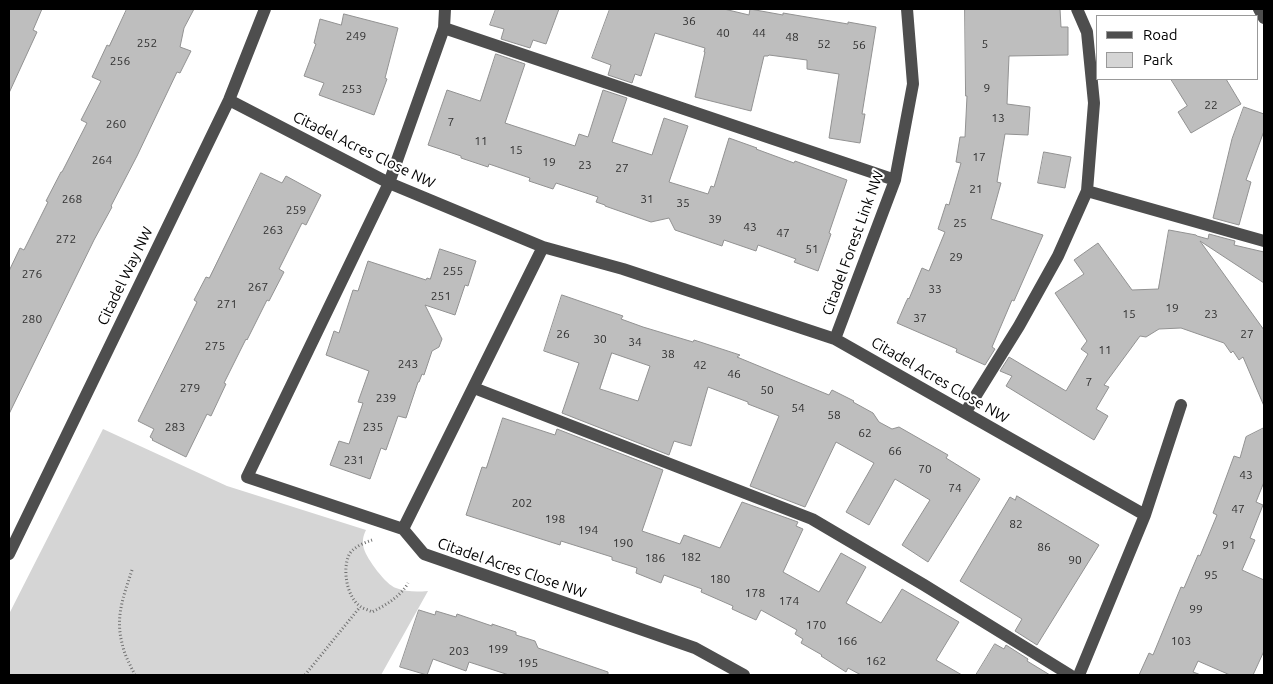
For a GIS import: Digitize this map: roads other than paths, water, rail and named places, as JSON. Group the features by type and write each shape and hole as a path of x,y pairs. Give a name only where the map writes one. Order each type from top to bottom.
{"street":[{"name":"Citadel Way NW","path":"9,554 229,100 264,9"},
{"path":"445,9 444,28 389,183 247,477 403,529 543,247"},
{"name":"Citadel Forest Link NW","path":"835,339 895,180 913,84 907,9"},
{"path":"965,413 1019,326 1058,256 1087,191 1094,103 1087,32 1077,9"},
{"path":"1259,9 1264,18"},
{"path":"444,28 895,180"},
{"name":"Citadel Acres Close NW","path":"229,100 389,183 543,247 623,269 835,339 1145,515"},
{"path":"1087,191 1264,241"},
{"path":"474,388 812,520 1070,675"},
{"path":"1079,675 1145,515 1181,405"},
{"name":"Citadel Acres Close NW","path":"403,529 424,554 695,648 744,675"}]}
